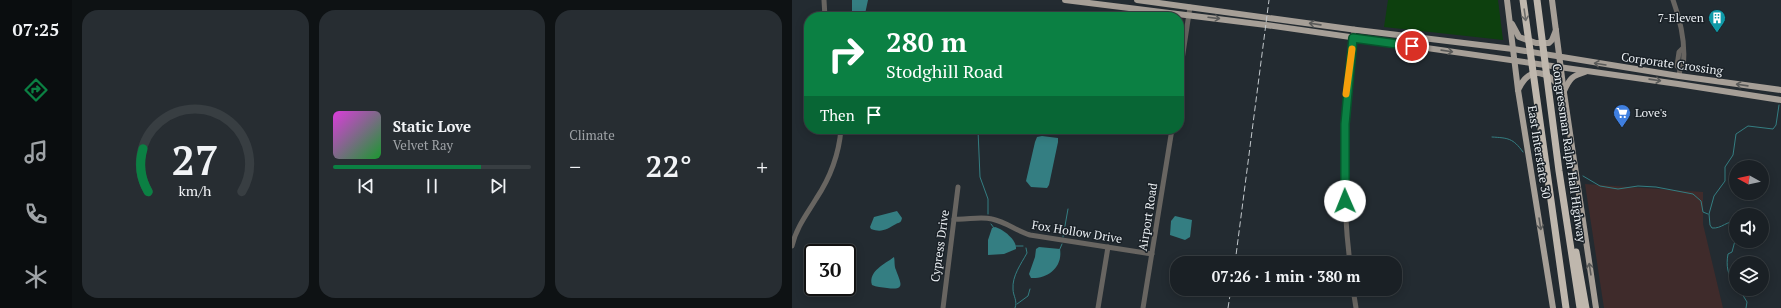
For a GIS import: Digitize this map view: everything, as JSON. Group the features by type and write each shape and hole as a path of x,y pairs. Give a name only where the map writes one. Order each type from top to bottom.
{"highway":[{"name":"Congressman Ralph Hall Highway","path":"1523,0 1566,308"},
{"name":"Congressman Ralph Hall Highway","path":"1537,0 1565,213 1580,308"},
{"path":"1549,191 1550,213 1561,308"},
{"path":"1565,213 1571,229 1586,308"}],"main road":[{"name":"Corporate Crossing","path":"1064,0 1105,2 1170,12"},
{"name":"Corporate Crossing","path":"1137,0 1514,49 1560,58 1781,90"},
{"name":"East Interstate 30","path":"1507,0 1518,90 1553,308"},
{"path":"1552,0 1557,28 1564,93 1596,308"},
{"name":"Corporate Crossing","path":"1184,14 1590,71 1781,100"},
{"path":"1509,19 1519,37 1536,42 1549,43 1552,40 1557,28"},
{"path":"1564,93 1569,81 1574,75 1590,71"},
{"path":"1518,90 1526,77 1541,74 1554,79 1564,93"}],"street":[{"path":"824,0 825,12"},
{"path":"1673,0 1682,29 1683,48 1685,53 1683,67 1680,69 1679,76"},
{"path":"1184,48 1190,6"},
{"path":"1349,256 1345,201 1344,158 1347,92 1354,29"},
{"path":"792,246 797,230 829,175 837,151 840,134"},
{"name":"Airport Road","path":"1143,308 1171,134"},
{"name":"Cypress Drive","path":"943,308 958,187"},
{"name":"Fox Hollow Drive","path":"954,219 963,220 991,218 1004,222 1021,232 1152,254"},
{"path":"1098,308 1108,247"},
{"path":"1354,296 1356,308"}],"shaded area":[{"path":"1585,184 1703,192 1703,224 1723,308 1604,308"}],"green space":[{"path":"1388,0 1498,0 1503,40 1384,27"}],"water":[{"path":"852,0 868,0 865,12 852,12"},
{"path":"1042,136 1058,138 1049,185 1047,188 1031,187 1026,181 1035,142 1037,137"},
{"path":"897,211 902,218 900,222 884,230 878,231 871,229 870,227 874,217"},
{"path":"1175,216 1192,220 1190,237 1185,240 1170,235 1171,221"},
{"path":"995,227 1009,235 1016,246 1016,249 1004,254 988,255 988,240 992,228"},
{"path":"1039,247 1060,249 1059,262 1053,271 1043,277 1031,278 1029,274 1036,249"},
{"path":"894,257 900,287 893,289 872,285 872,276 878,268"}],"waterway":[{"path":"1729,222 1716,228 1712,228 1710,225 1709,214 1714,196 1725,181 1725,167 1733,155 1736,134 1748,126 1773,129 1776,125 1779,105"},
{"path":"978,134 980,177 988,199 988,214"},
{"path":"1492,137 1513,141 1523,152"},
{"path":"1583,176 1600,186 1618,189 1638,186 1656,187 1693,194 1701,201 1703,212 1708,214"},
{"path":"1063,237 1068,209"},
{"path":"991,224 994,228"},
{"path":"1059,251 1062,244"},
{"path":"1016,246 1023,246"},
{"path":"1015,308 1016,303 1013,292 1013,284 1017,270 1027,253 1026,248"},
{"path":"1729,274 1727,262 1728,254 1732,252 1733,248"},
{"path":"1017,304 1028,296 1030,289"},
{"path":"1743,296 1747,302 1746,308"}],"railway":[{"path":"1236,256 1269,0"},
{"path":"1228,308 1230,296"}],"slow traffic":[{"path":"1346,94 1352,49"}],"place":[{"name":"7-Eleven","path":"1717,33"},
{"name":"Love's","path":"1622,128"}],"route":[{"path":"1345,201 1345,124 1353,38 1412,46"}]}
